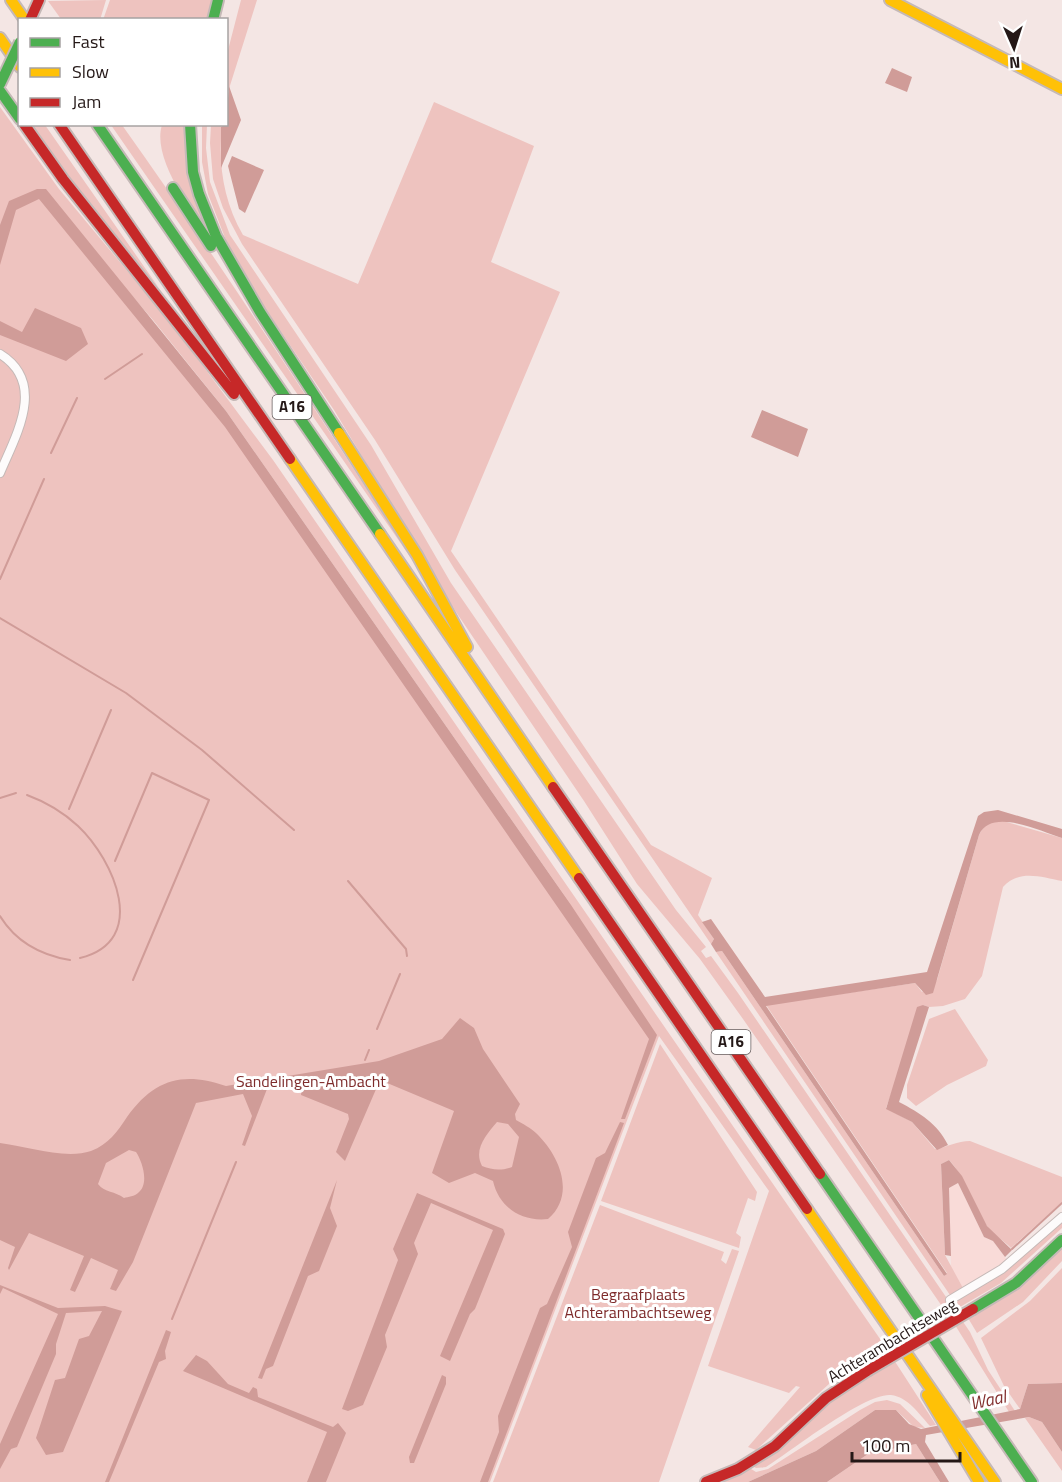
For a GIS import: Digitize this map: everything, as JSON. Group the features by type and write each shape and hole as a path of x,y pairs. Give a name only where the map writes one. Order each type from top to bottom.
{"main road":[{"path":"11,0 24,18"},
{"path":"31,18 39,0"},
{"path":"214,18 218,0"},
{"path":"890,0 1062,88"},
{"path":"0,38 18,64"},
{"path":"0,84 18,46"},
{"path":"0,91 18,116"},
{"name":"A16","path":"26,126 255,422 278,441"},
{"name":"A16","path":"60,126 903,1348 940,1408 959,1448 979,1482"},
{"name":"A16","path":"98,126 975,1396 1032,1482"},
{"name":"A16","path":"190,126 193,176 204,216 223,253 441,594 488,689"},
{"name":"A16","path":"173,188 268,325"},
{"name":"Achterambachtseweg","path":"706,1482 738,1469 775,1446 826,1398 867,1371 1016,1283 1062,1240"},
{"name":"A16","path":"940,1408 995,1482"}],"street":[{"path":"0,354 20,374 26,394 20,428 0,473"},
{"path":"950,1299 1002,1269 1062,1217"}],"shaded area":[{"path":"892,68 912,77 907,92 885,83"},
{"path":"229,86 241,120 221,168 221,127 228,126"},
{"path":"232,156 264,170 245,213 239,209 228,166"},
{"path":"37,189 46,189 226,411 571,905 657,1035 625,1119 621,1119 649,1039 225,427 39,199 16,210 0,265 0,225 9,201"},
{"path":"35,308 81,328 88,344 66,361 0,335 0,321 22,332"},
{"path":"762,410 808,429 798,457 751,437"},
{"path":"998,810 1062,829 1062,838 1017,823 994,823 985,827 979,835 933,993 926,995 915,983 766,1006 947,1274 944,1276 722,951 716,952 711,944 714,939 702,922 711,919 765,997 927,972 978,816 984,812"},
{"path":"923,1005 929,1007 899,1102 921,1115 944,1137 948,1145 937,1150 912,1122 886,1109 917,1007"},
{"path":"460,1018 474,1028 483,1049 520,1104 515,1114 516,1120 536,1133 552,1153 562,1176 563,1187 557,1209 548,1219 529,1218 513,1211 500,1198 493,1181 475,1173 449,1183 432,1173 454,1111 380,1080 345,1161 336,1152 349,1119 348,1114 301,1095 302,1084 267,1089 245,1146 242,1145 252,1116 243,1094 196,1103 133,1262 116,1291 110,1289 118,1270 91,1258 75,1292 70,1290 84,1256 29,1233 9,1270 15,1247 0,1240 0,1143 69,1154 91,1151 112,1137 137,1104 148,1094 170,1082 196,1079 226,1086 379,1061 442,1039","holes":["497,1122 508,1124 519,1137 512,1167 504,1169 482,1166 479,1154 482,1142","129,1150 136,1152 138,1156 144,1184 138,1193 124,1198 98,1184 106,1163"]},
{"path":"620,1122 624,1123 488,1482 480,1482 499,1432 498,1416 540,1308 547,1304 572,1247 568,1232 596,1158 605,1153"},
{"path":"949,1160 962,1176 987,1226 1012,1250 1005,1257 993,1241 984,1237 958,1183 949,1188 951,1256 945,1255 941,1164"},
{"path":"337,1180 330,1208 337,1226 319,1271 308,1276 273,1366 266,1369 262,1379 258,1378"},
{"path":"958,1183 984,1237 993,1241 1007,1260 992,1272 963,1288 951,1267 949,1188"},
{"path":"417,1193 503,1229 505,1234 475,1309 470,1314 450,1361 440,1356 493,1230 431,1203 414,1243 418,1254 385,1335 387,1347 363,1405 348,1411 342,1409 398,1260 393,1249"},
{"path":"0,1285 58,1308 105,1306 122,1311 63,1452 46,1455 36,1438 55,1380 65,1378 79,1339 89,1336 102,1311 66,1313 56,1344 56,1354 17,1447 11,1449 0,1469 0,1444 58,1314 3,1288 0,1294"},
{"path":"166,1330 171,1332 165,1351 166,1359 159,1362 109,1482 105,1482"},
{"path":"196,1355 207,1361 228,1384 249,1393 253,1387 257,1389 258,1397 333,1427 338,1423 346,1433 326,1482 307,1482 327,1432 183,1371"},
{"path":"442,1375 446,1377 446,1384 414,1463 410,1463 409,1457"},
{"path":"1062,1383 1062,1452 1042,1422 1029,1417 926,1435 925,1442 949,1482 940,1482 916,1444 868,1454 827,1482 748,1482 816,1451 875,1410 896,1410 909,1424 921,1429 1020,1409 1028,1384"}],"green space":[{"path":"106,0 101,18 60,18 48,1"},
{"path":"110,0 217,0 212,18 104,18"},
{"path":"241,0 257,0 228,92 228,50"},
{"path":"434,102 534,146 491,262 560,292 451,551 651,845 712,878 698,915 714,939 711,944 455,570 375,440 242,244 223,208 213,179 211,126 222,126 221,154 224,181 231,209 243,235 358,284"},
{"name":"Sandelingen-Ambacht","path":"0,107 59,189 174,327 273,460 887,1349 829,1384 756,1450 748,1447 800,1387 796,1386 789,1393 708,1366 769,1191 659,1036 490,1482 0,1482","holes":["45,196 153,320 226,411 571,905 222,420"]},
{"path":"29,126 46,126 159,288 92,208"},
{"path":"112,126 123,126 161,180 422,574"},
{"path":"162,126 188,126 213,244 177,187 163,154 160,139"},
{"path":"202,126 207,126 206,148 210,182 230,235 371,445 451,583 676,910 706,947 701,951 706,958 711,956 738,993 970,1332 988,1370 1015,1411 1009,1412 955,1325 700,959 637,884 584,801 456,612 334,410 252,289 229,248 208,194 202,162"},
{"path":"993,821 1003,821 1062,838 1062,881 1038,876 1023,876 1009,881 1003,887 982,976 965,999 943,1006 923,1005 886,1108 912,1122 935,1149 970,1141 1062,1177 1062,1202 1011,1248 987,1226 961,1176 949,1160 941,1164 945,1255 963,1288 950,1295 716,952 722,951 944,1276 947,1273 766,1005 915,983 922,992 937,980 979,835 984,826"},
{"path":"955,1009 988,1060 986,1066 947,1085 916,1106 907,1098 907,1085 929,1019"},
{"path":"660,1044 757,1192 755,1201 748,1198 736,1233 741,1237 739,1248 601,1201"},
{"name":"Begraafplaats Achterambachtseweg","path":"600,1205 724,1252 721,1260 726,1264 732,1249 739,1251 659,1482 493,1482"},
{"path":"1062,1218 1062,1228 1001,1283 960,1307 954,1299 1000,1272"},
{"path":"1062,1247 1062,1261 1023,1302 977,1333 968,1318 1027,1280"},
{"path":"1062,1268 1062,1383 1028,1384 1020,1409 1004,1386 981,1338 1030,1301"},
{"path":"894,1360 936,1425 930,1426 913,1407 897,1396 879,1397 847,1412 766,1467 756,1468 751,1465 766,1458 786,1443 831,1401"},
{"path":"887,1400 900,1404 925,1428 914,1427 896,1410 875,1410 816,1451 748,1482 713,1482 748,1467 756,1472 768,1469 860,1410 875,1402"},
{"path":"1029,1417 1042,1422 1062,1452 1062,1471 1025,1418"},
{"path":"916,1444 940,1482 827,1482 868,1454"}],"waterway":[{"path":"105,379 142,354"},
{"path":"51,453 77,398"},
{"path":"0,579 44,479"},
{"path":"0,618 126,693 202,750 294,830"},
{"path":"69,809 111,710"},
{"path":"115,861 152,773 209,800 133,980"},
{"path":"0,798 16,793"},
{"path":"27,795 54,808 78,826 91,841 113,878 119,898 120,918 114,935 101,949 80,958"},
{"path":"348,881 406,949 407,956"},
{"path":"0,916 13,933 30,946 49,955 70,960"},
{"path":"377,1029 400,974"},
{"path":"365,1060 369,1050"},
{"path":"172,1319 236,1162"},
{"path":"1012,1249 1062,1203"}],"traffic: fast":[{"path":"214,18 218,0"},
{"path":"0,84 18,46"},
{"path":"0,91 18,116"},
{"path":"98,126 380,534"},
{"path":"190,126 193,172 216,236 260,312 339,433"},
{"path":"173,188 211,246"},
{"path":"820,1174 1032,1482"},
{"path":"973,1309 1016,1283 1062,1240"}],"traffic: slow":[{"path":"11,0 24,18"},
{"path":"890,0 1062,89"},
{"path":"0,38 18,64"},
{"path":"339,433 417,555 467,647"},
{"path":"290,459 579,878"},
{"path":"380,534 553,787"},
{"path":"807,1209 995,1482"},
{"path":"927,1395 979,1482"}],"traffic: jam":[{"path":"31,18 39,0"},
{"path":"25,126 63,179 234,394"},
{"path":"60,126 290,459"},
{"path":"553,787 820,1174"},
{"path":"579,878 807,1209"},
{"path":"867,1371 973,1309"},
{"path":"706,1482 738,1469 775,1446 826,1398 867,1371"}],"water label":[{"name":"Waal","path":"988,1400"}]}
